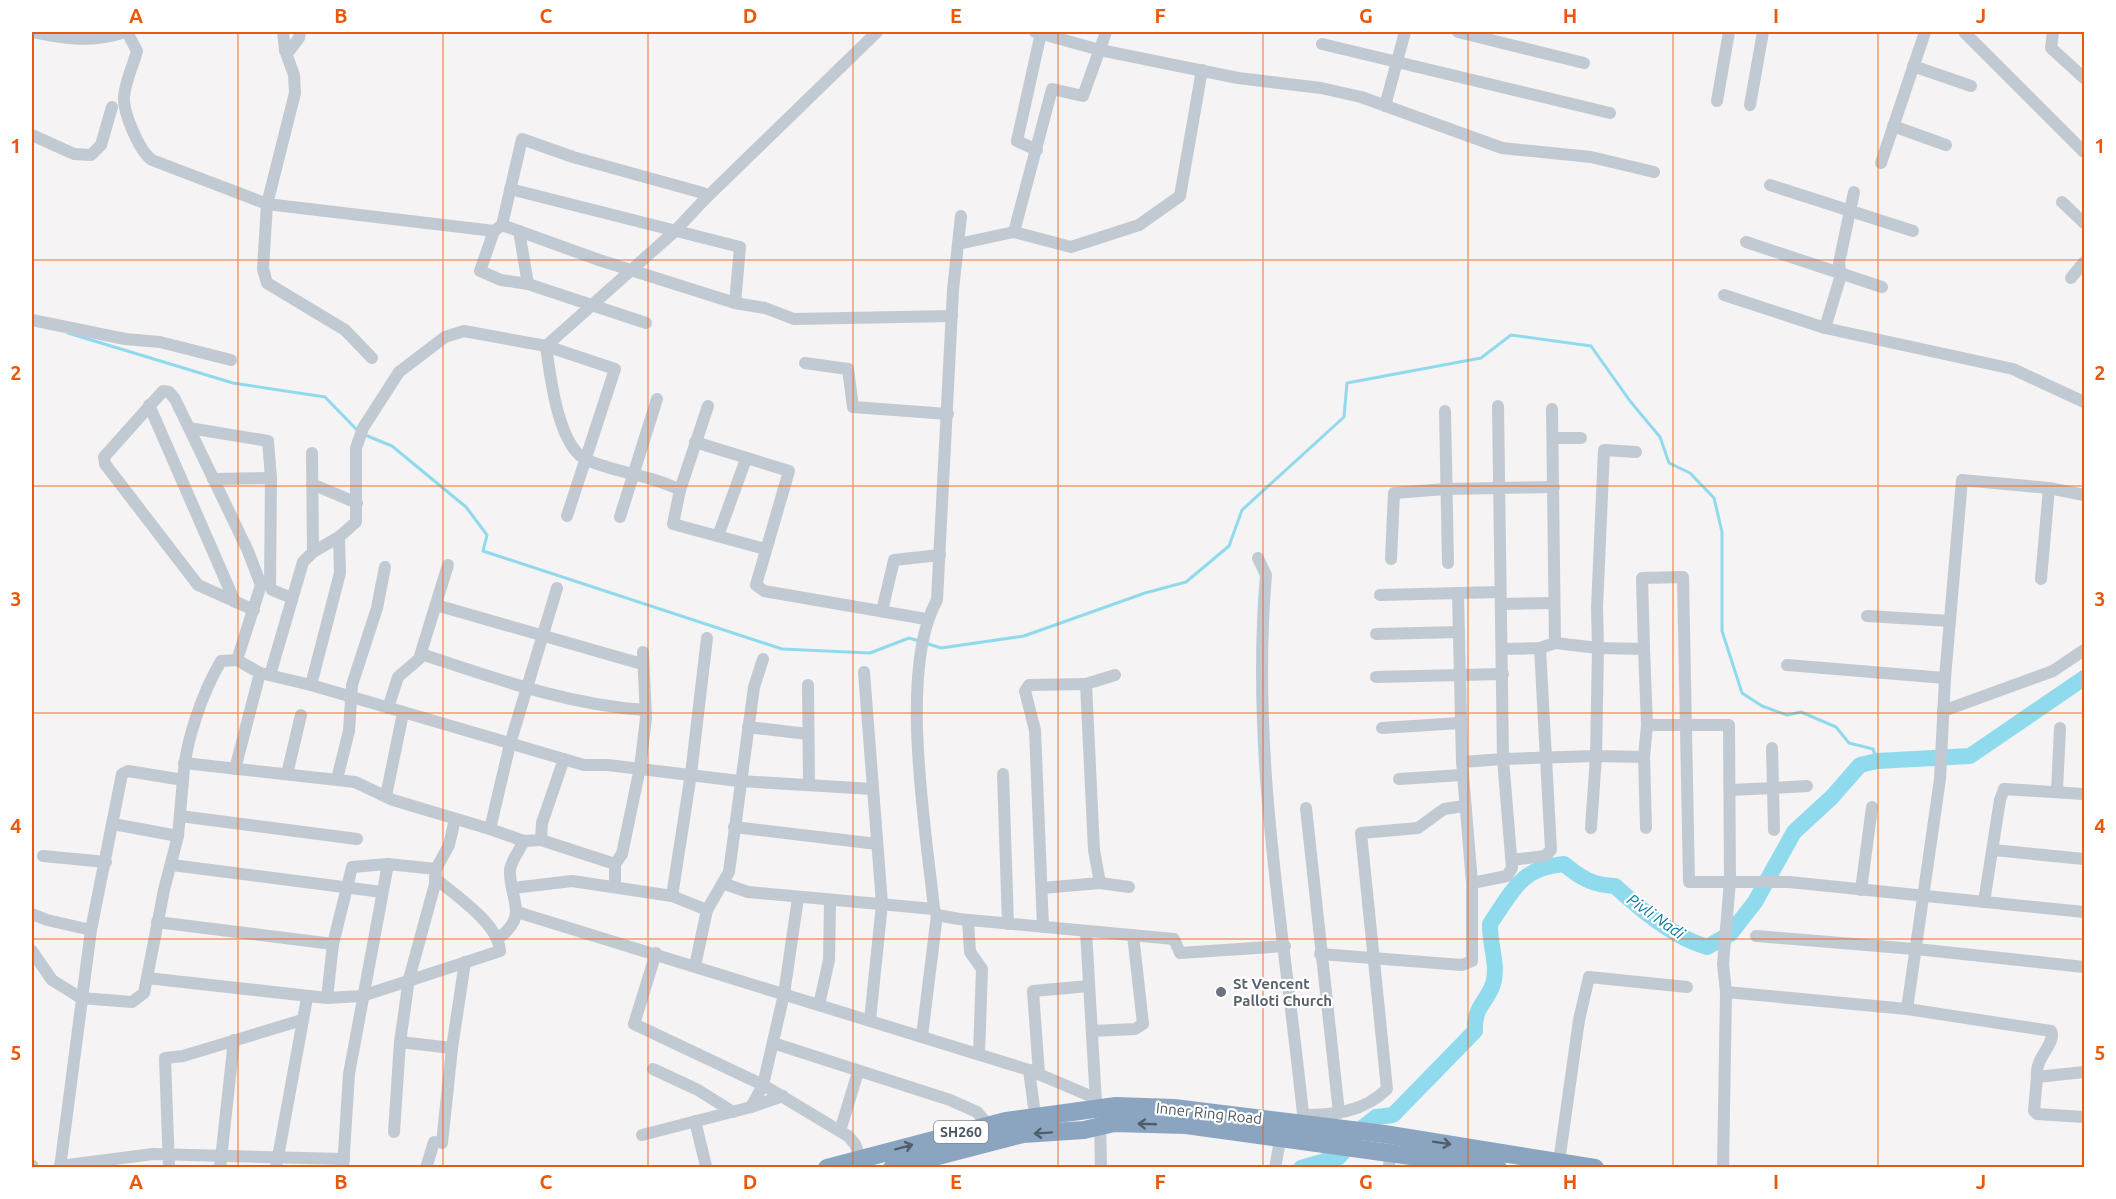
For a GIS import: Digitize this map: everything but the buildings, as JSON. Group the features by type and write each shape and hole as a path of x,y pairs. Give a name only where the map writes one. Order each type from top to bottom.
{"highway":[{"name":"Inner Ring Road","path":"827,1167 862,1163 988,1125 1096,1103 1174,1108 1282,1129 1303,1119 1336,1128 1595,1167"},
{"name":"Inner Ring Road","path":"894,1167 1023,1134 1084,1130 1114,1123 1282,1129 1336,1128 1390,1160 1498,1167"}],"street":[{"path":"32,32 106,38 126,32 137,51 124,93 125,106 142,152 152,160 267,204 519,231 632,271 735,303 765,308 794,319 952,316"},
{"path":"283,32 285,50 294,75 295,93 267,204 263,269 267,283 345,330 372,358"},
{"path":"285,50 290,50 299,39 300,32"},
{"path":"546,346 675,232 704,200 877,32"},
{"path":"1037,150 1017,141 1038,32 1100,50 1238,78 1321,88 1385,106 1502,148 1591,157 1654,172"},
{"path":"1014,232 1052,89 1083,96 1106,32"},
{"path":"1385,106 1405,32"},
{"path":"1458,32 1584,63"},
{"path":"1717,101 1729,32"},
{"path":"1750,105 1763,32"},
{"path":"1881,164 1925,32"},
{"path":"2053,32 2051,48 2085,78"},
{"path":"1968,33 2082,144"},
{"path":"1322,44 1610,113"},
{"path":"1913,66 1971,86"},
{"path":"958,243 1014,232 1071,247 1139,225 1180,196 1202,70"},
{"path":"32,135 74,154 91,155 101,145 112,107"},
{"path":"1893,126 1946,145"},
{"path":"646,323 528,284 501,280 480,272 498,228 522,139 573,157 704,193 704,200"},
{"path":"1770,185 1913,231"},
{"path":"510,189 740,247 735,303"},
{"path":"1825,328 1840,274 1839,263 1854,192"},
{"path":"2062,202 2085,224"},
{"path":"922,1036 935,912 920,762 916,676 926,619 937,600 952,316 961,216"},
{"path":"519,231 528,284"},
{"path":"1746,242 1882,287"},
{"path":"2071,278 2085,262"},
{"path":"1724,295 1825,328 2013,369 2085,402"},
{"path":"32,320 125,339 160,342 231,360"},
{"path":"235,769 303,562 355,524 356,448 363,428 399,372 445,338 464,331 546,346 615,369 567,516"},
{"path":"546,346 551,389 568,440 585,459 680,490"},
{"path":"805,363 848,369 853,407 948,414"},
{"path":"254,610 198,585 105,464 104,457 160,392 169,392 189,428 265,585 292,598"},
{"path":"620,517 657,399"},
{"path":"149,405 235,602"},
{"path":"708,406 680,490 673,524 765,549"},
{"path":"1472,883 1507,876 1512,868 1503,759 1498,406"},
{"path":"1552,409 1555,643"},
{"path":"1445,411 1448,563"},
{"path":"189,428 266,440 270,444 271,478 265,585 237,660"},
{"path":"1553,438 1581,438"},
{"path":"695,442 789,471 756,585 764,591 926,619"},
{"path":"1591,828 1596,756 1597,608 1604,450 1636,452"},
{"path":"312,453 314,552"},
{"path":"718,536 746,459"},
{"path":"213,479 271,478"},
{"path":"1907,1009 1940,778 1945,678 1962,480 2085,495"},
{"path":"312,484 357,503"},
{"path":"1390,559 1394,493 1499,487 1554,487"},
{"path":"2041,579 2049,489"},
{"path":"312,685 340,573 339,537"},
{"path":"882,611 894,560 940,555"},
{"path":"1258,558 1266,575 1261,685 1266,773 1303,1119"},
{"path":"388,708 398,677 420,658 448,566"},
{"path":"338,779 349,731 353,698 352,685 377,608 385,567"},
{"path":"1646,828 1644,757 1647,724 1642,578 1683,577 1689,882 1789,882 2085,912"},
{"path":"490,829 510,744 557,588"},
{"path":"1380,595 1458,593 1553,603"},
{"path":"1320,954 1462,965 1472,961 1472,883 1462,769 1460,723 1462,675 1458,593"},
{"path":"436,605 544,635 642,658 645,710 640,768 622,854 615,864 615,887"},
{"path":"1867,616 1950,621"},
{"path":"1376,634 1459,632"},
{"path":"672,896 691,774 707,638"},
{"path":"1503,649 1540,648 1555,643 1598,648 1644,649"},
{"path":"1512,860 1545,856 1551,850 1540,648"},
{"path":"1943,717 2053,671 2085,650"},
{"path":"421,654 528,688 608,708 645,710"},
{"path":"695,966 707,910 725,884 729,872 754,687 763,659"},
{"path":"32,951 52,980 81,998 132,1002 144,993 157,922 178,836 184,763 210,681 221,661 237,660 265,674 312,685 584,765 640,768 740,781 873,789"},
{"path":"1787,665 1945,678"},
{"path":"864,672 882,904 870,1020"},
{"path":"1376,677 1503,674"},
{"path":"1043,927 1035,729 1025,691 1029,686 1086,684 1115,675"},
{"path":"1086,684 1094,849 1100,883"},
{"path":"808,685 809,785"},
{"path":"386,796 403,713"},
{"path":"287,774 301,715"},
{"path":"1382,728 1460,723"},
{"path":"1647,724 1729,725 1730,881 1724,945 1726,992 1723,1167"},
{"path":"748,727 808,734"},
{"path":"2056,791 2060,728"},
{"path":"1772,748 1774,830"},
{"path":"1399,779 1462,769 1503,759 1547,756 1644,757"},
{"path":"541,840 542,823 564,759"},
{"path":"184,763 355,782 386,796 524,841 541,840 615,864"},
{"path":"183,780 128,771 122,774 91,930 60,1167 153,1154 169,1161 222,1154 276,1163 344,1163 349,1074 388,864"},
{"path":"1003,774 1008,924"},
{"path":"1730,790 1807,786"},
{"path":"1984,902 2000,800 2004,789 2085,794"},
{"path":"1306,808 1336,1128 1374,1102 1387,1089 1361,833 1418,828 1444,809 1464,806"},
{"path":"1861,890 1872,807"},
{"path":"180,816 357,839"},
{"path":"394,1132 400,1042 409,980 435,874 449,845 455,819"},
{"path":"113,824 178,836"},
{"path":"734,827 877,844"},
{"path":"499,938 512,928 517,912 510,869 524,841"},
{"path":"1993,850 2085,859"},
{"path":"43,856 106,862"},
{"path":"147,978 307,998 327,998 362,996 500,951 499,938 490,926 435,874 388,864 353,866 333,944 327,998"},
{"path":"172,865 382,892"},
{"path":"513,888 572,881 672,896 707,910"},
{"path":"1042,888 1100,883 1129,888"},
{"path":"725,884 748,892 830,902 882,904 935,912 968,920 1174,939 1180,953 1285,946"},
{"path":"751,1107 763,1085 773,1043 784,994 798,898"},
{"path":"819,1005 829,960 830,902"},
{"path":"517,912 656,953 1034,1072 1096,1103"},
{"path":"32,914 46,920 91,930"},
{"path":"968,920 970,952 982,969 979,1054"},
{"path":"157,922 333,944"},
{"path":"1086,931 1096,1103 1101,1126 1101,1167"},
{"path":"1092,1031 1135,1029 1143,1024 1133,935"},
{"path":"1756,936 2085,967"},
{"path":"656,953 634,1024 783,1096 840,1131 855,1144 862,1163"},
{"path":"426,1167 438,1143 465,962"},
{"path":"1558,1162 1579,1020 1590,977 1687,987"},
{"path":"1035,1115 1033,991 1089,986"},
{"path":"1726,992 1907,1009 2051,1031 2052,1040 2037,1062 2034,1111 2037,1114 2085,1117"},
{"path":"276,1163 307,998"},
{"path":"169,1161 165,1058 183,1056 302,1020"},
{"path":"220,1167 234,1040"},
{"path":"400,1042 452,1048"},
{"path":"773,1043 950,1100 977,1112 988,1125"},
{"path":"653,1069 698,1090 733,1112"},
{"path":"840,1131 858,1072"},
{"path":"2037,1077 2085,1072"},
{"path":"642,1135 733,1112 783,1096"},
{"path":"695,1121 706,1166"},
{"path":"1275,1166 1282,1129"}],"waterway":[{"path":"68,333 233,383 325,397 359,432"},
{"path":"925,643 941,648 1024,636 1145,593 1186,582 1229,546 1242,510 1344,417 1347,383 1481,358 1511,335 1591,346 1630,401 1660,437 1669,463 1690,473 1714,498 1722,532 1722,631 1742,693 1762,706 1787,715 1801,712 1836,727 1849,743 1873,749 1877,761"},
{"path":"365,435 392,446 466,507 487,535 483,551 782,649 870,653 909,638 919,641"},
{"name":"Pivli Nadi","path":"1301,1168 1339,1157 1362,1128 1376,1117 1393,1115 1475,1031 1476,1016 1495,977 1490,924 1512,892 1527,876 1549,866 1564,864 1587,880 1615,886 1646,913 1670,929 1707,947 1730,934 1755,902 1794,832 1832,797 1860,765 1877,761 1970,756 2084,678"}],"place":[{"name":"St Vencent Palloti Church","path":"1221,992"}]}
